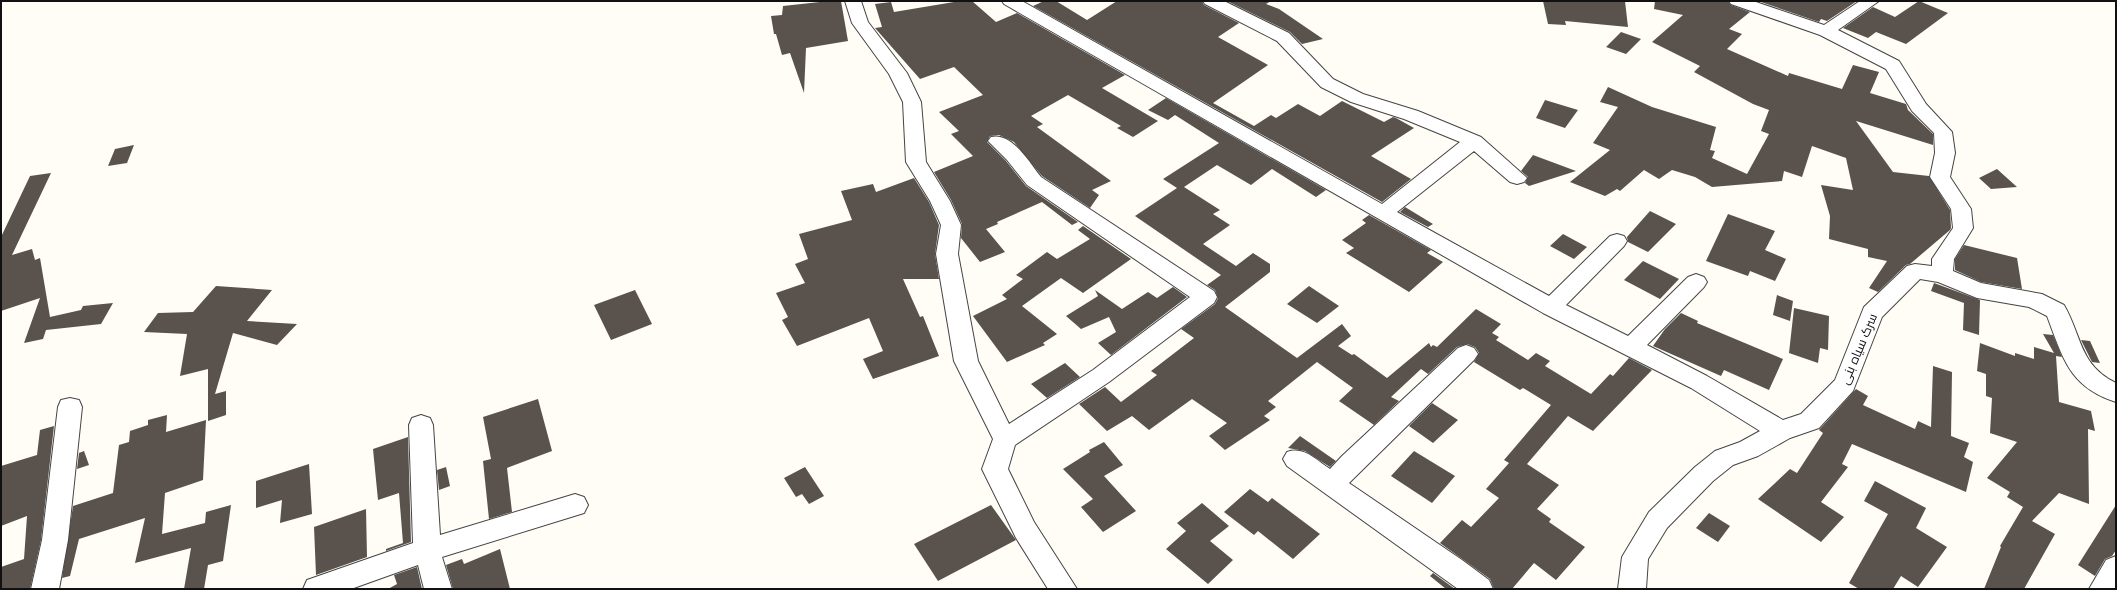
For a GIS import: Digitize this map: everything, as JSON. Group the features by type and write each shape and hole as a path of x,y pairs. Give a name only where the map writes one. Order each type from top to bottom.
{"street":[{"path":"853,1 860,23 898,73 912,102 916,162 940,200 952,225 947,254 966,361 1005,439"},
{"path":"1010,1 1383,213 1552,307 1699,382 1781,431"},
{"path":"1211,1 1283,37 1327,83 1357,98 1411,115 1474,141 1517,178"},
{"path":"1737,1 1826,31 1893,64 1919,107 1943,132 1945,153 1940,177 1960,209 1963,228 1943,259 1942,275 1977,290 2034,300 2056,311 2077,364 2097,384 2116,393"},
{"path":"1826,31 1871,1"},
{"path":"998,141 1014,156 1034,181 1206,296 1101,376 1005,439 995,469 1025,530 1063,589"},
{"path":"1383,213 1474,141"},
{"path":"1552,307 1617,241"},
{"name":"سرک سیاه بنی","path":"1632,589 1635,557 1658,520 1704,474 1724,458 1749,449 1781,431 1810,421 1845,385 1872,313 1916,271 1942,275"},
{"path":"1631,347 1696,282"},
{"path":"1332,485 1351,463 1466,354"},
{"path":"45,589 54,540 70,407"},
{"path":"421,425 427,550 438,589"},
{"path":"1296,459 1452,568 1479,589"},
{"path":"317,589 427,550 575,505"},
{"path":"2103,589 2116,568"}],"building":[{"path":"841,1 848,41 806,48 804,93 790,53 782,55 776,34 774,34 771,16 782,15 783,6"},
{"path":"960,1 972,1 996,22 1017,13 1125,75 1102,88 1158,121 1133,137 1117,128 1121,126 1068,95 1031,116 1043,124 1037,127 1111,181 1092,190 1099,195 1090,208 1042,176 1014,142 999,135 990,136 987,142 1006,161 1026,186 1078,222 1072,225 1042,202 997,222 998,224 986,229 1005,252 980,262 961,238 962,224 951,200 934,172 973,156 951,134 959,131 939,112 983,95 954,67 920,79 875,28 882,27 875,4 891,2 894,12"},
{"path":"1044,1 1056,1 1087,20 1117,1 1202,1 1204,5 1239,23 1218,37 1268,65 1213,103 1254,126 1271,115 1276,118 1298,104 1320,116 1342,101 1384,122 1393,117 1396,118 1414,128 1371,156 1411,179 1382,202 1033,6"},
{"path":"1227,1 1271,1 1266,4 1279,9 1323,39 1302,44 1290,32"},
{"path":"1543,1 1625,1 1628,27 1565,21 1566,25 1548,24"},
{"path":"1655,1 1728,1 1731,5 1750,12 1729,29 1742,34 1727,49 1788,76 1789,73 1842,89 1853,65 1879,72 1870,93 1906,104 1908,110 1933,134 1933,145 1856,121 1893,172 1929,176 1950,210 1950,230 1910,264 1906,265 1878,292 1869,288 1887,261 1868,257 1868,249 1829,239 1830,216 1821,185 1853,190 1846,158 1812,146 1802,177 1784,171 1782,181 1712,187 1695,177 1672,170 1659,179 1644,170 1620,191 1617,189 1605,196 1570,182 1610,150 1593,143 1618,107 1600,102 1608,87 1652,107 1716,127 1710,150 1715,151 1712,158 1747,174 1769,134 1761,131 1769,110 1753,104 1694,72 1700,66 1652,42 1683,15 1654,9"},
{"path":"1758,1 1857,1 1827,21 1821,19 1819,22"},
{"path":"1919,1 1948,13 1906,44 1876,32 1868,38 1843,28 1873,7 1895,17"},
{"path":"1621,32 1641,39 1626,54 1606,47"},
{"path":"1166,98 1326,190 1316,197 1272,169 1251,185 1217,165 1184,187 1220,210 1213,214 1230,225 1203,244 1236,266 1253,253 1270,264 1270,272 1225,307 1297,358 1342,324 1351,336 1338,346 1352,355 1354,354 1387,378 1429,343 1431,347 1433,345 1437,347 1476,309 1501,324 1492,333 1499,337 1496,340 1528,360 1536,353 1550,361 1545,366 1591,394 1610,374 1613,376 1629,358 1652,370 1593,431 1568,416 1527,464 1559,485 1537,509 1551,519 1549,522 1585,547 1556,580 1534,563 1512,589 1494,589 1490,579 1440,543 1462,520 1471,527 1499,498 1486,489 1509,463 1504,460 1551,405 1523,388 1520,390 1474,362 1479,353 1475,347 1467,344 1457,347 1428,374 1421,369 1391,397 1399,401 1374,425 1339,401 1353,388 1317,362 1268,401 1276,407 1264,416 1270,420 1225,450 1209,436 1227,423 1192,399 1149,430 1132,416 1107,431 1079,404 1105,387 1121,402 1157,375 1151,371 1194,338 1181,329 1215,304 1218,298 1215,290 1207,285 1221,275 1135,216 1177,188 1163,179 1219,143 1175,115 1168,120 1148,110"},
{"path":"1545,100 1578,110 1565,128 1536,118"},
{"path":"134,145 127,163 108,166 115,149"},
{"path":"1533,155 1576,171 1529,186 1525,183 1528,177 1521,171"},
{"path":"1997,169 2017,187 1991,189 1979,178"},
{"path":"51,173 12,255 32,249 35,260 40,258 50,317 81,310 83,306 113,303 101,324 46,330 43,339 24,343 40,298 1,311 1,237 30,176"},
{"path":"914,178 929,202 939,225 935,254 939,279 903,279 920,317 923,316 939,356 873,379 863,359 883,351 869,318 797,346 782,320 788,317 776,293 805,283 795,264 808,259 799,234 852,220 841,191 873,184 876,192"},
{"path":"1405,207 1433,224 1428,227 1400,212"},
{"path":"1650,211 1676,224 1648,252 1628,242 1627,237"},
{"path":"1728,214 1775,231 1765,250 1786,259 1775,281 1750,271 1748,276 1706,261"},
{"path":"1369,215 1431,250 1427,253 1443,262 1409,292 1346,253 1354,248 1342,240 1366,223 1362,220"},
{"path":"1083,226 1131,259 1083,293 1061,278 1022,306 1057,334 1043,343 1045,345 1007,362 973,316 1007,299 1002,295 1023,279 1016,275 1047,252 1057,259 1090,239 1078,230"},
{"path":"1563,234 1587,247 1574,259 1550,246"},
{"path":"1964,245 2017,258 2022,289 1981,282 1955,270 1955,259"},
{"path":"1643,261 1679,279 1660,299 1624,280"},
{"path":"1934,283 1980,300 1979,335 1963,330 1964,303 1931,291"},
{"path":"216,286 272,290 247,321 297,324 277,345 233,333 215,394 226,391 226,415 208,421 208,369 180,376 187,334 144,332 158,313 193,312"},
{"path":"1309,286 1339,306 1317,323 1287,304"},
{"path":"1173,287 1187,297 1111,355 1098,343 1116,332 1109,317 1081,329 1066,316 1098,296 1095,290 1122,309 1148,292 1157,298"},
{"path":"635,290 652,324 611,340 594,305"},
{"path":"1777,295 1793,301 1790,321 1773,315"},
{"path":"1794,308 1829,316 1828,350 1820,348 1818,363 1789,353"},
{"path":"1681,313 1698,321 1697,323 1783,359 1769,390 1724,370 1721,376 1653,346 1665,329"},
{"path":"2043,334 2053,335 2062,357 2056,356 2059,402 2091,411 2095,431 2088,429 2089,504 2059,493 2032,521 2055,534 2024,589 1984,589 2001,547 2000,546 2023,507 2007,497 2010,492 1987,478 2017,442 1990,433 1992,398 1986,396 1986,374 1977,371 1980,343 2015,356 2015,353 2034,359 2034,347 2054,353"},
{"path":"2081,340 2090,341 2100,363 2092,362"},
{"path":"1065,363 1080,377 1047,398 1031,384"},
{"path":"1933,366 1952,372 1951,436 1969,443 1964,457 1973,462 1966,492 1852,444 1842,464 1848,467 1821,502 1844,517 1821,542 1758,499 1790,469 1797,473 1823,433 1819,430 1856,389 1868,396 1863,405 1915,429 1918,421 1931,427"},
{"path":"538,399 552,451 507,468 512,512 489,519 483,461 491,459 483,417"},
{"path":"1432,403 1458,420 1433,443 1409,426"},
{"path":"167,415 166,432 206,420 203,480 165,493 162,534 205,523 206,512 231,505 223,561 208,565 204,589 184,589 191,548 135,563 145,518 79,539 70,576 62,578 73,506 113,493 119,445 129,442 130,431 148,425 148,420"},
{"path":"54,426 41,540 30,589 1,589 1,567 24,559 27,516 1,526 1,466 37,455 40,430"},
{"path":"1300,436 1336,461 1330,467 1305,451 1288,448"},
{"path":"408,437 411,542 386,551 386,549 403,543 399,493 378,500 373,449"},
{"path":"1104,442 1123,465 1104,476 1136,511 1103,532 1081,507 1093,499 1063,469 1090,452 1089,450"},
{"path":"84,451 89,465 77,469 79,453"},
{"path":"1414,451 1455,476 1432,503 1391,476"},
{"path":"309,464 312,514 280,523 282,500 256,508 256,481"},
{"path":"446,467 450,486 439,490 437,470"},
{"path":"805,467 824,496 809,504 802,494 796,497 784,478"},
{"path":"1875,481 1926,508 1916,528 1947,547 1918,587 1901,576 1893,589 1859,589 1849,583 1888,514 1864,501"},
{"path":"1250,489 1268,502 1272,498 1320,534 1293,559 1258,531 1254,535 1224,512"},
{"path":"1202,503 1229,526 1210,541 1233,560 1208,584 1166,549 1186,531 1177,523"},
{"path":"991,505 1016,540 938,581 914,544"},
{"path":"2116,505 2116,550 2112,556 2105,559 2095,576 2078,565"},
{"path":"366,509 367,557 316,575 314,527"},
{"path":"1709,513 1730,526 1718,542 1696,528"},
{"path":"500,549 510,589 453,589 446,565 462,559 464,564"},
{"path":"417,567 422,589 388,589 397,584 394,575"},
{"path":"1433,573 1455,589 1446,589 1430,576"}]}
